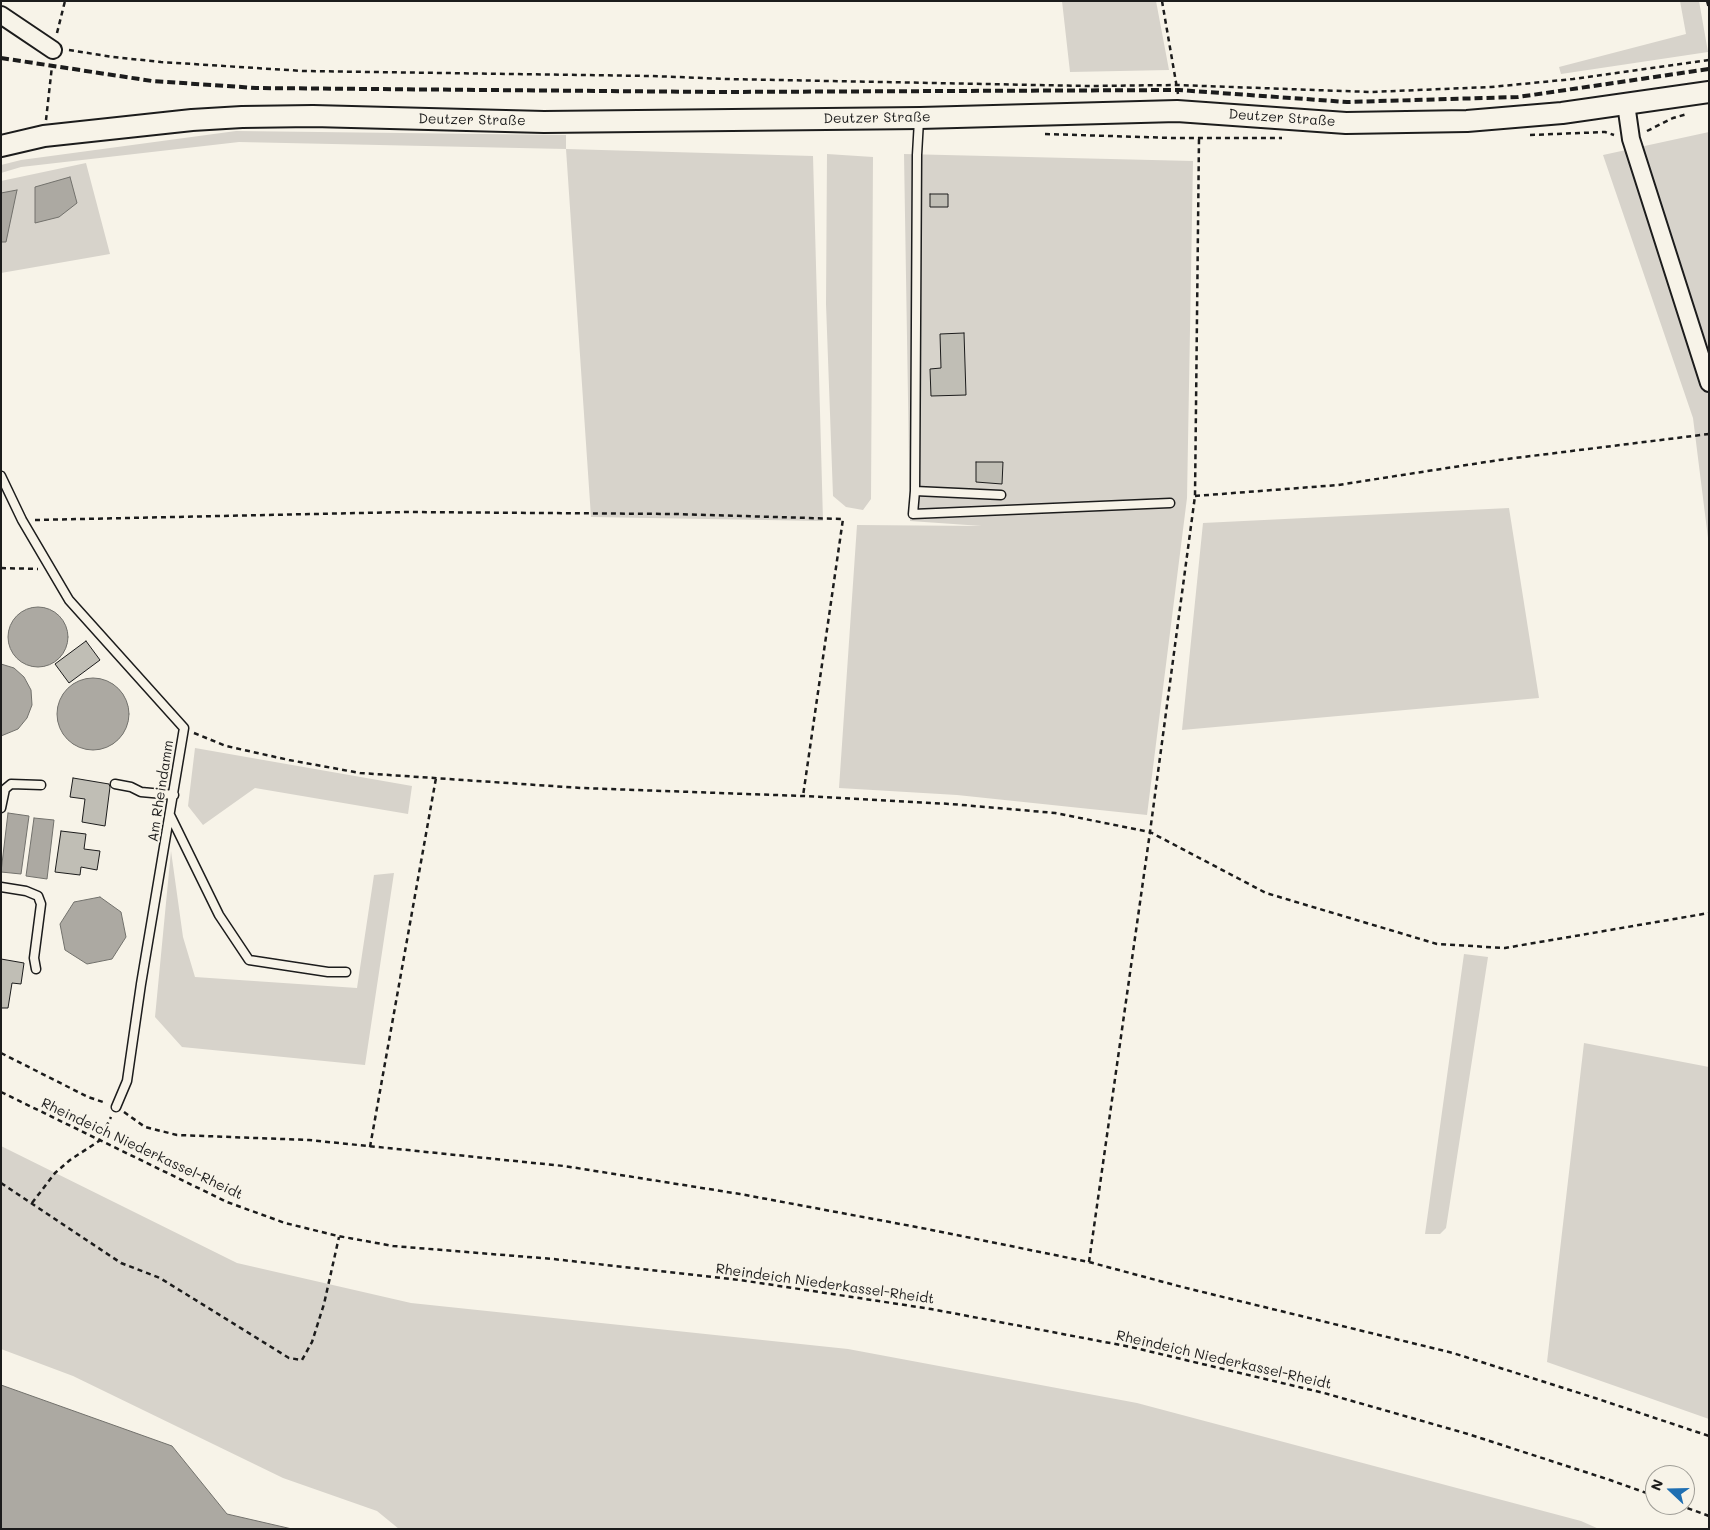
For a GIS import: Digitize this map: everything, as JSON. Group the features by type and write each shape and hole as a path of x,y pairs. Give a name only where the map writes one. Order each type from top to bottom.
{"street":[{"path":"1,15 53,50"},
{"name":"Deutzer Straße","path":"1,146 44,136 192,120 242,117 544,122 920,118 1177,111 1346,123 1374,123 1468,121 1562,113 1709,92"},
{"path":"1626,104 1631,139 1709,383"}],"lane":[{"path":"920,118 917,193 915,491 913,514 1170,503"},
{"name":"Am Rheindamm","path":"1,476 22,520 69,600 184,728 141,984 127,1081 116,1107"},
{"path":"915,491 1001,495"},
{"path":"1,808 5,789 11,784 41,785"},
{"path":"115,784 131,787 140,792 174,795"},
{"path":"170,815 219,916 249,960 328,972 346,972"},
{"path":"1,887 26,890 38,896 41,904 34,958 36,970"}],"path":[{"path":"44,136 53,50 65,1"},
{"path":"1162,1 1177,85 1177,111"},
{"path":"1707,1 1709,8"},
{"path":"53,50 161,62 303,71 652,76 1079,86 1177,85 1370,92 1491,87 1573,79 1709,60"},
{"path":"1089,1262 1195,496 1199,138"},
{"path":"1195,496 1338,485 1499,460 1709,434"},
{"path":"22,520 406,512 676,514 843,519 803,796"},
{"path":"1,568 39,569 49,566"},
{"path":"184,728 226,746 360,773 582,788 803,796 951,804 1055,813 1150,832 1266,893 1437,944 1505,948 1709,913"},
{"path":"370,1147 436,778"},
{"path":"1,1053 88,1097 116,1107 145,1127 178,1135 309,1140 564,1166 749,1196 927,1228 1089,1262 1182,1287 1453,1353 1709,1436"},
{"name":"Rheindeich Niederkassel-Rheidt","path":"1,1092 227,1202 285,1223 339,1237 393,1246 553,1259 740,1280 931,1309 1121,1345 1334,1396 1468,1434 1645,1492"},
{"path":"32,1204 55,1173 70,1160 99,1141 116,1107"},
{"path":"1,1183 93,1242 121,1263 160,1278 289,1358 302,1360 312,1342 324,1304 339,1237"},
{"path":"1695,1511 1709,1516"}],"shaded area":[{"path":"1062,1 1156,1 1169,70 1070,72"},
{"path":"1680,1 1699,1 1708,52 1561,74 1559,67 1686,34"},
{"path":"236,131 566,135 566,149 239,142 21,167 1,173 1,165 21,160"},
{"path":"1709,132 1709,546 1693,418 1603,155"},
{"path":"566,149 813,156 823,521 591,517"},
{"path":"827,154 873,157 871,499 863,510 846,507 833,496 826,304"},
{"path":"904,154 1193,161 1187,498 1147,815 957,795 839,788 857,525 982,526 910,521"},
{"path":"86,163 110,254 1,273 1,181"},
{"path":"70,177 77,203 59,217 35,223 35,187"},
{"path":"17,190 6,242 1,242 1,193"},
{"path":"1509,508 1539,698 1182,730 1203,523"},
{"path":"32,607 44,607 55,612 63,620 68,631 66,649 55,662 44,667 32,667 21,662 13,654 8,643 8,631 13,620 21,612"},
{"path":"1,664 14,668 24,677 31,690 32,705 27,718 18,729 1,736"},
{"path":"93,678 107,681 119,688 126,700 129,714 126,728 119,740 107,747 93,750 79,747 67,740 60,728 57,714 60,700 67,688 79,681"},
{"path":"195,748 412,786 408,814 255,788 203,825 188,806"},
{"path":"8,813 29,816 21,874 1,872"},
{"path":"34,818 54,820 47,879 26,876"},
{"path":"171,851 183,937 195,977 357,988 374,875 394,873 365,1065 182,1047 155,1017"},
{"path":"100,897 121,912 126,937 112,959 87,964 65,950 60,924 74,902"},
{"path":"1464,954 1488,957 1446,1228 1440,1234 1425,1234"},
{"path":"1584,1043 1709,1067 1709,1419 1547,1362"},
{"path":"1,1146 237,1263 411,1303 848,1349 1137,1403 1581,1521 1599,1529 399,1529 377,1511 283,1478 73,1376 1,1349"},
{"path":"1,1385 172,1446 227,1514 292,1529 1,1529"}],"building":[{"path":"930,194 948,194 948,207 930,207"},
{"path":"964,333 966,395 931,396 930,369 941,368 940,334"},
{"path":"976,462 1003,462 1002,484 976,482"},
{"path":"86,641 100,660 69,683 55,664"},
{"path":"73,778 109,784 105,826 82,822 85,799 70,797"},
{"path":"61,831 86,834 84,849 100,851 97,870 81,867 80,875 55,872"},
{"path":"1,959 24,963 21,984 12,983 8,1008 1,1008"}],"railway":[{"path":"1,58 152,81 256,88 718,92 1179,90 1347,102 1518,97 1709,69"}]}
